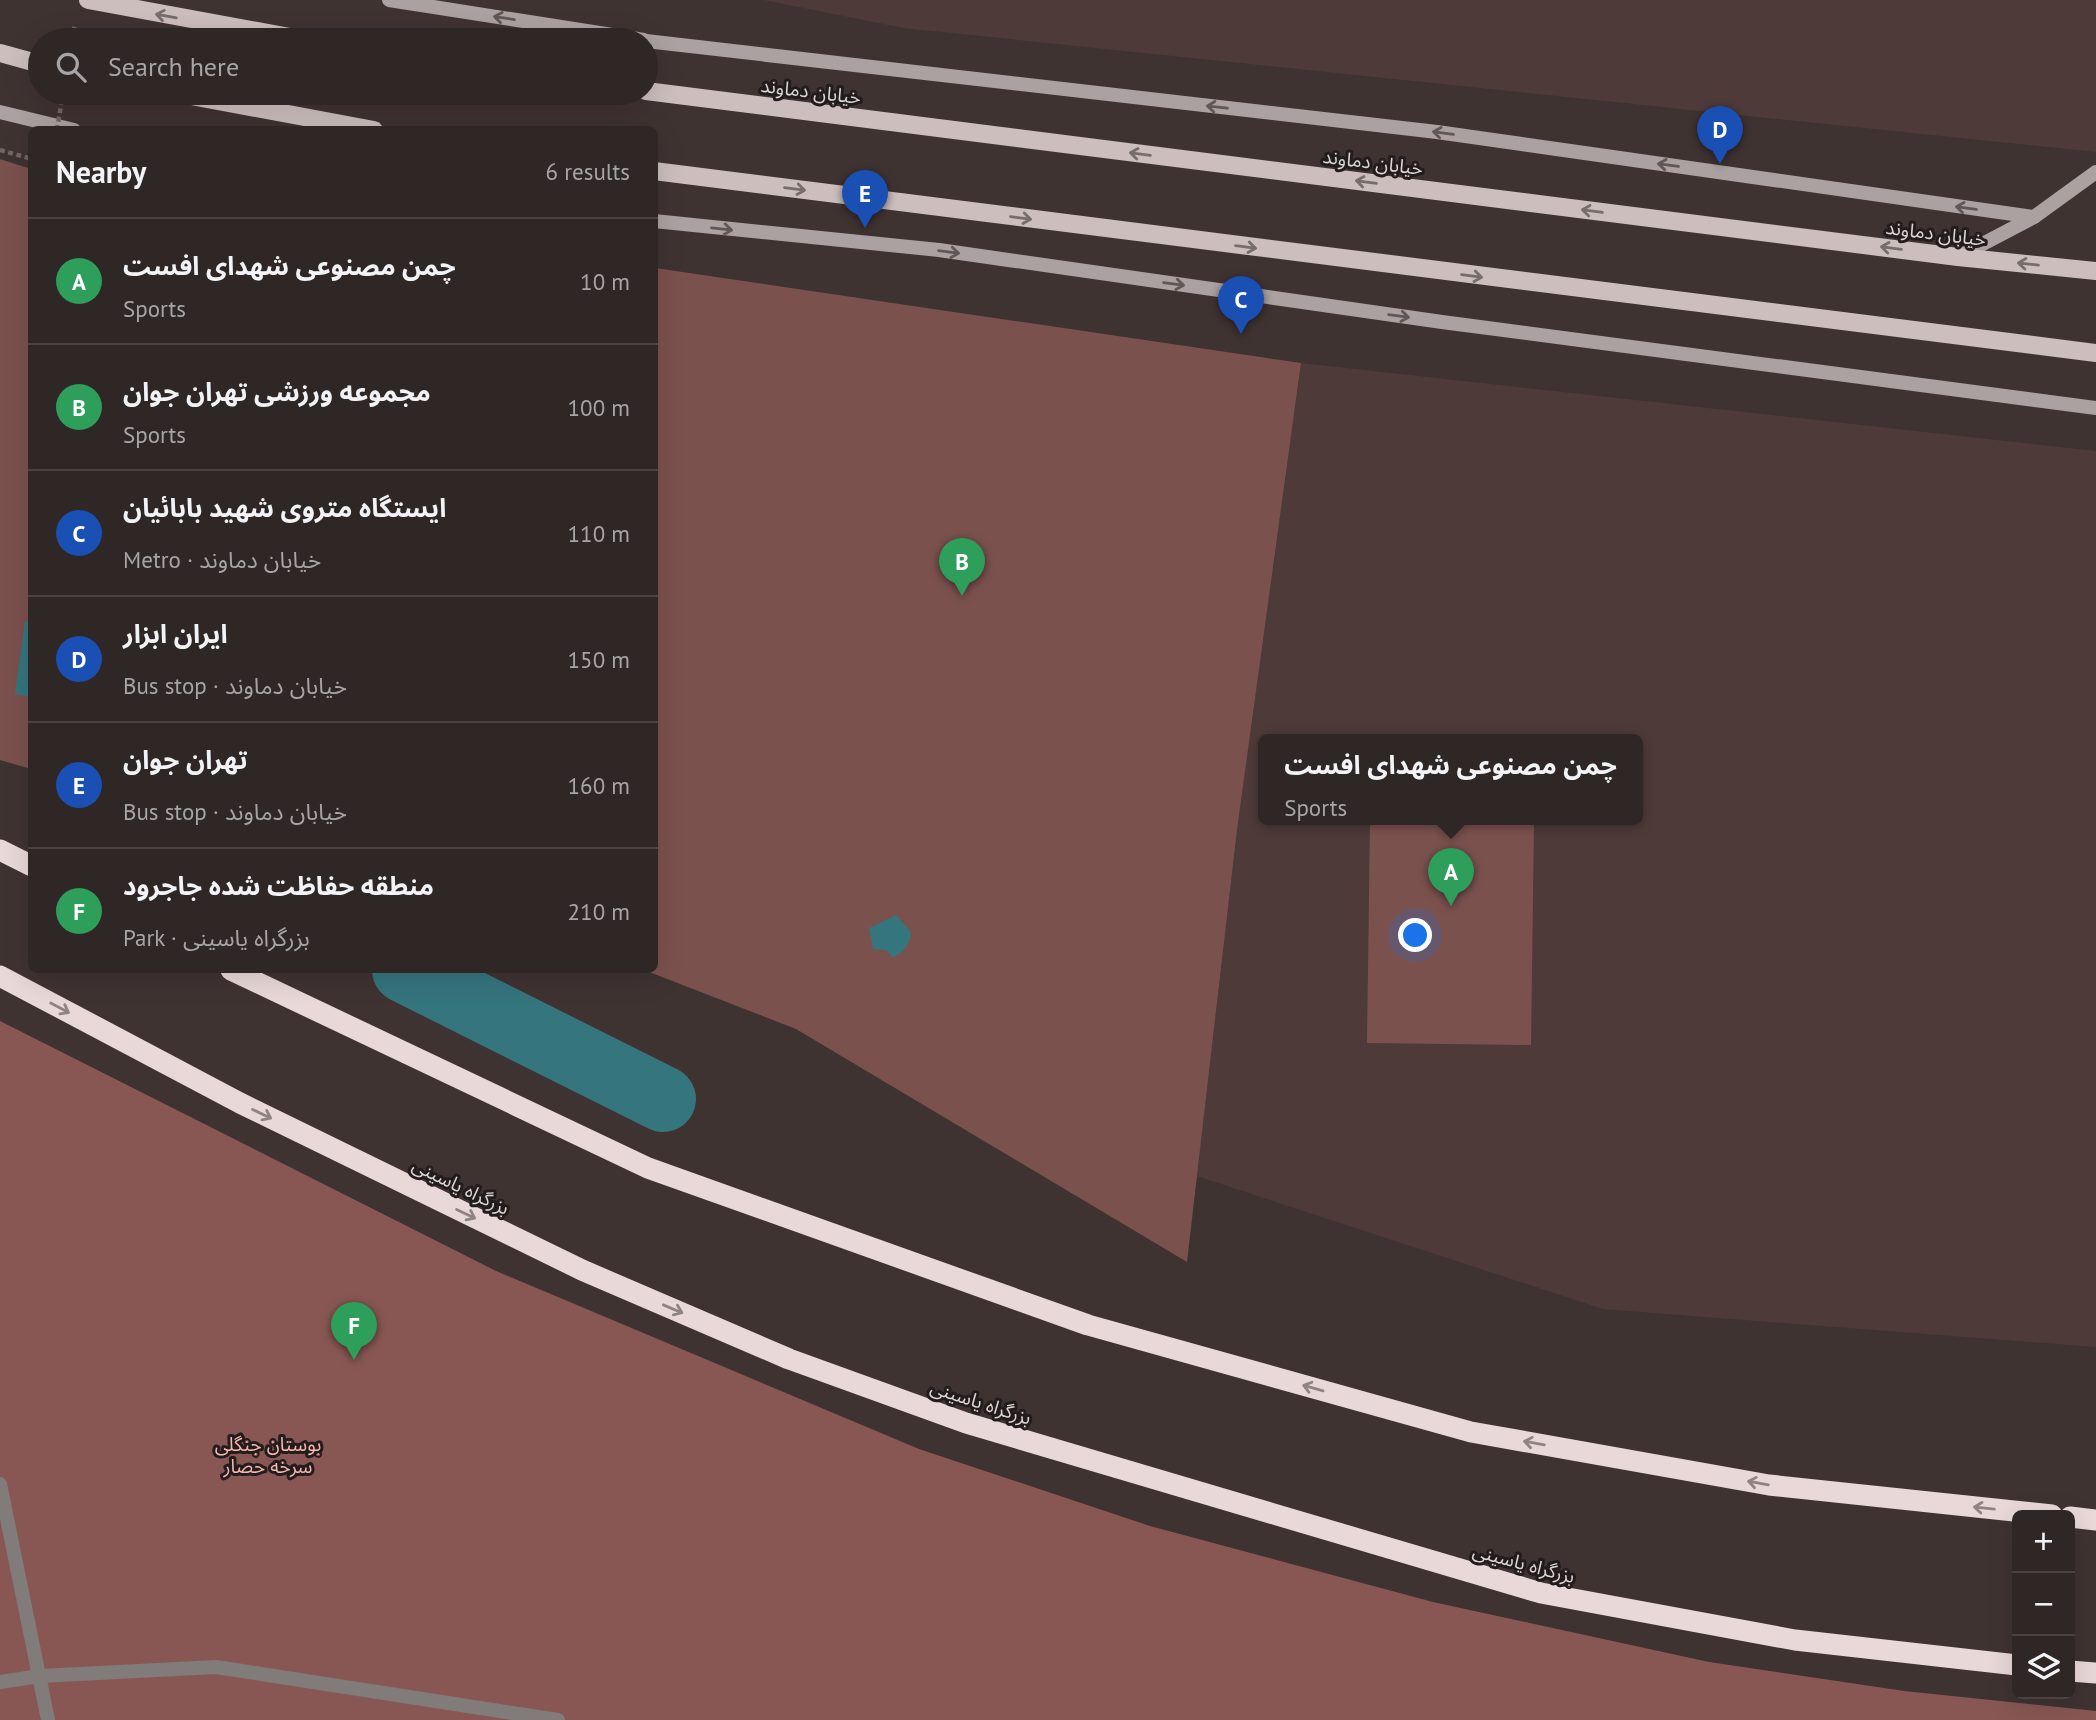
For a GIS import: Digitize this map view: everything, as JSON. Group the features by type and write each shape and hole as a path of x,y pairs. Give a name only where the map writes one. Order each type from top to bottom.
{"highway":[{"path":"0,850 28,864"},
{"path":"237,973 648,1168 1088,1325 1471,1432 1769,1485 2012,1511"},
{"name":"بزرگراه یاسینی","path":"0,976 240,1103 582,1270 789,1359 966,1423 1541,1593 1796,1640 2012,1664"},
{"path":"2075,1518 2096,1520"},
{"path":"2075,1671 2096,1673"}],"main road":[{"path":"88,0 241,28"},
{"path":"389,0 568,28"},
{"path":"658,42 1437,132 2034,217"},
{"path":"0,53 28,61"},
{"name":"خیابان دماوند","path":"658,94 1958,257 2096,271"},
{"path":"240,105 352,126"},
{"path":"0,112 58,126"},
{"path":"658,172 2096,354"},
{"path":"1958,257 2034,217 2079,187 2096,172"},
{"path":"658,221 939,250 1456,324 2096,408"}],"lane":[{"path":"0,1484 48,1720"},
{"path":"0,1682 40,1676 216,1667 558,1720"}],"path":[{"path":"58,126 61,105"},
{"path":"0,150 28,158"}],"shaded area":[{"path":"764,0 2096,0 2096,152 904,28"},
{"path":"0,159 28,168 28,768 0,760"},
{"path":"658,268 1301,363 1237,830 1187,1262 796,1029 652,973 658,973"},
{"path":"1301,363 2096,451 2096,1347 1603,1309 1197,1176 1237,830"},
{"path":"1370,825 1534,825 1531,1045 1367,1043"}],"green space":[{"name":"بوستان جنگلی سرخه حصار","path":"0,1021 496,1271 919,1449 1150,1526 1433,1602 1709,1662 1904,1691 2096,1711 2096,1720 0,1720"}],"water":[{"path":"25,621 28,622 28,696 15,694"},
{"path":"896,915 911,932 911,936 903,951 892,957 886,950 873,949 869,928"}],"waterway":[{"path":"411,973 663,1099"}],"place":[{"name":"ایران ابزار","path":"1720,164"},
{"name":"تهران جوان","path":"865,228"},
{"name":"ایستگاه متروی شهید بابائیان","path":"1241,334"},
{"name":"مجموعه ورزشی تهران جوان","path":"962,596"},
{"name":"چمن مصنوعی شهدای افست","path":"1451,906"},
{"name":"منطقه حفاظت شده جاجرود","path":"354,1360"}]}
